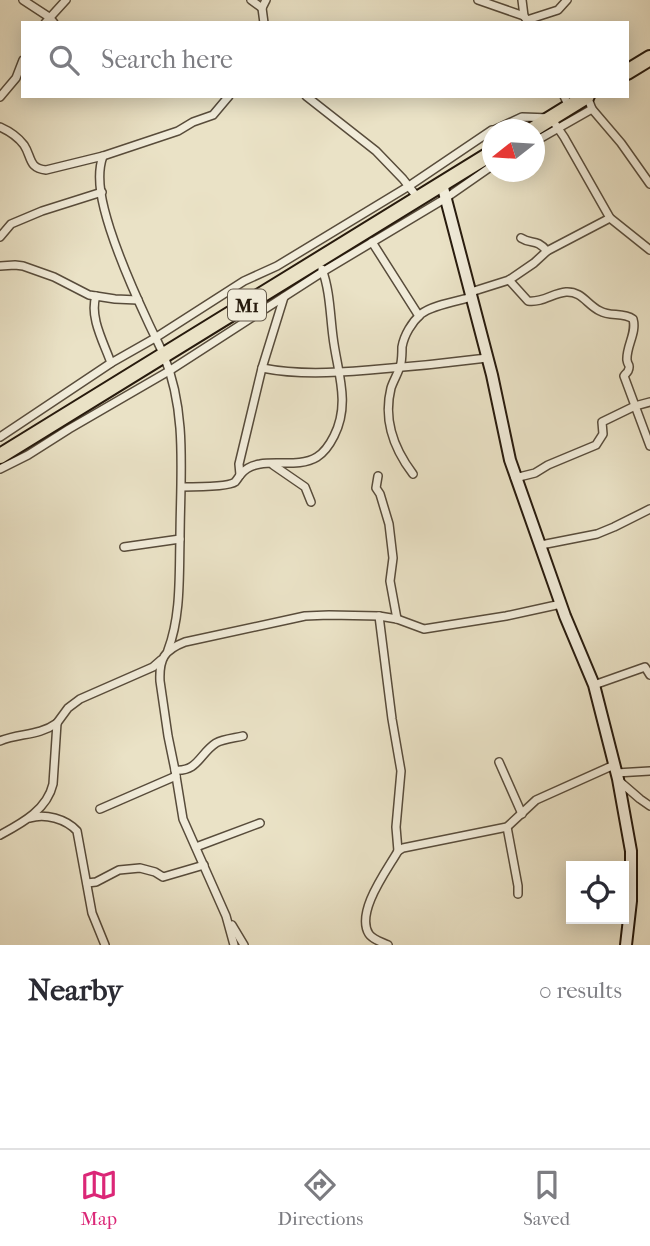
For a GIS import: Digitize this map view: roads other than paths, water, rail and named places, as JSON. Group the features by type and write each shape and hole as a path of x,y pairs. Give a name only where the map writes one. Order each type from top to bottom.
{"highway":[{"path":"629,71 650,58"},
{"path":"545,126 554,124 567,102 589,100"},
{"name":"M1","path":"0,456 288,279 321,266 418,199 444,191 482,161"}],"street":[{"path":"23,0 49,21 66,0"},
{"path":"251,0 262,8"},
{"path":"264,21 262,8 266,0"},
{"path":"478,0 527,20 558,10 567,0"},
{"path":"522,0 527,20"},
{"path":"0,97 16,78 21,65"},
{"path":"0,127 20,141 33,165 41,170 53,169 103,156 178,131 213,115 227,98"},
{"path":"309,98 376,151 418,199"},
{"path":"545,132 589,100 650,184"},
{"path":"545,122 554,124 610,218 650,250"},
{"path":"0,438 111,363 244,281 277,266 482,137"},
{"path":"0,741 15,735 33,735 48,729 80,699 153,667 168,650 173,634 179,594 182,488 178,405 164,356 115,245 102,192 100,169 103,156"},
{"path":"0,469 169,371 285,296 321,266 372,242 444,191 482,171"},
{"path":"444,191 488,358 515,478 594,685 616,772 631,851 629,876"},
{"path":"0,237 11,224 102,192"},
{"path":"413,474 395,445 388,415 392,386 400,368 402,343 419,316 426,310 509,280 547,251 610,218"},
{"path":"521,237 541,244 547,251"},
{"path":"372,242 419,316"},
{"path":"0,266 23,266 96,296 138,300"},
{"path":"182,488 229,484 236,481 246,470 259,464 307,461 316,458 328,446 341,417 343,392 333,338 329,291 321,266"},
{"path":"240,475 239,464 262,368 288,279"},
{"path":"509,280 528,300 536,302 571,292 581,295 601,312 625,315 633,319 634,331 627,359 629,365 624,376 650,446"},
{"path":"96,296 96,319 111,363"},
{"path":"262,368 296,373 340,372 488,358"},
{"path":"515,478 535,473 596,445 603,434 601,422 650,402"},
{"path":"272,464 305,487 311,502"},
{"path":"378,476 376,488 380,494 390,535 393,558 390,581 397,619"},
{"path":"541,545 597,534 650,509"},
{"path":"124,547 180,539"},
{"path":"168,650 185,642 304,616 379,616 425,629 435,629 561,604"},
{"path":"379,616 401,771 396,827 398,851"},
{"path":"161,660 160,681 183,819 226,916 234,945"},
{"path":"594,685 645,667 650,675"},
{"path":"29,818 51,791 57,723"},
{"path":"100,809 187,769 216,743 243,736"},
{"path":"499,762 522,814"},
{"path":"388,945 369,934 367,911 379,882 398,851 507,827 536,800 616,772 650,771"},
{"path":"616,772 640,799 650,806"},
{"path":"0,835 37,816 66,822 77,831 92,914 105,945"},
{"path":"195,847 260,823"},
{"path":"507,827 518,894"},
{"path":"87,883 96,882 119,870 140,868 163,877 204,865"},
{"path":"226,916 244,945"},
{"path":"626,924 626,945"}]}
